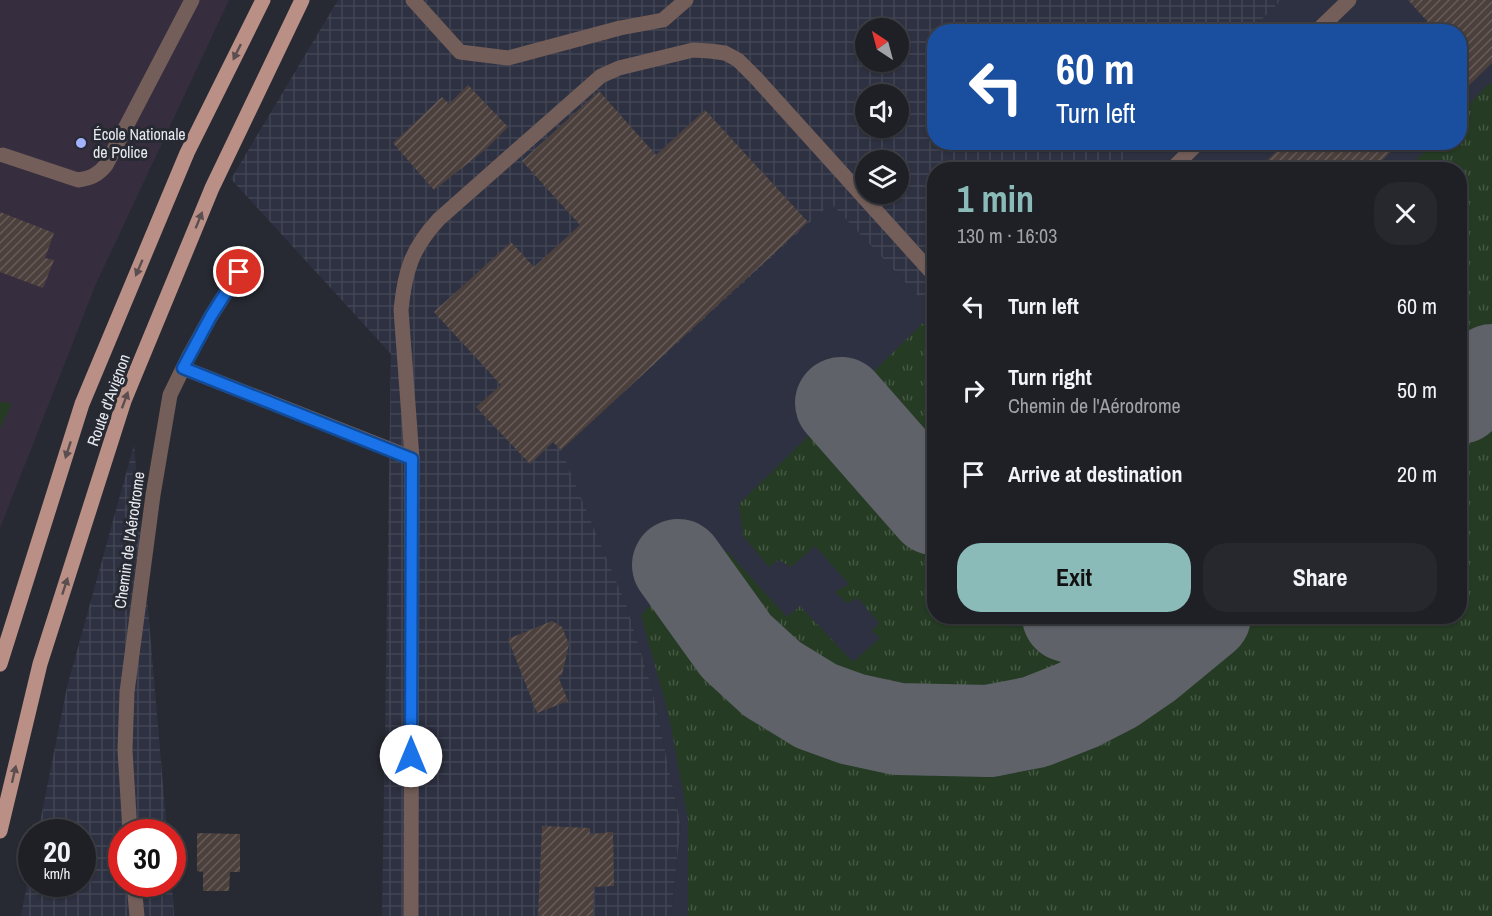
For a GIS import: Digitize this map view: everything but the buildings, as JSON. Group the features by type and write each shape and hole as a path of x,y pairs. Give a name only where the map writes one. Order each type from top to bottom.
{"main road":[{"name":"Route d'Avignon","path":"0,664 82,404 186,153 263,0"},
{"name":"Route d'Avignon","path":"0,831 40,664 124,400 212,188 302,0"}],"street":[{"path":"1,157 78,180 90,178 99,173 106,165 192,0"},
{"path":"413,0 460,52 508,58 620,28 663,20 686,0"},
{"path":"1324,24 1348,0"},
{"path":"411,916 412,459 401,310 411,260 426,233 601,76 619,68 693,50 710,51 725,53 738,60 927,267"},
{"path":"1179,162 1191,150"},
{"name":"Chemin de l'Aérodrome","path":"129,819 125,750 127,692 153,495 170,395 211,316 239,272"},
{"path":"183,368 412,459"},
{"path":"135,897 137,916"}],"shaded area":[{"name":"École Nationale de Police","path":"0,0 229,0 95,286 0,528"},
{"path":"338,0 1289,0 1264,24 927,24 927,150 1136,150 1124,162 927,162 927,306 830,203 627,607 652,688 681,825 671,916 382,916 391,354 231,179"},
{"path":"1281,0 1492,0 1492,916 671,916 681,825 652,688 627,607 561,450 831,203 927,306 927,624 1467,624 1467,162 1120,162 1132,150 1467,150 1467,24 1257,24"},
{"path":"134,445 166,819 108,819 108,897 173,897 174,916 21,916 25,897 96,897 96,819 41,819 67,687"}],"green space":[{"path":"1489,83 1492,85 1492,916 688,916 688,819 669,716 641,615 704,550 728,552 787,617 800,606 853,662 880,638 872,631 879,623 858,598 847,603 835,592 849,584 815,546 791,567 779,560 769,567 743,536 739,504 923,323 927,326 927,624 1467,624 1467,162 1414,162 1426,150 1467,150 1467,107"},
{"path":"0,402 12,403 0,429"}],"taxiway":[{"path":"1467,392 1492,370"},
{"path":"841,403 927,501"},
{"path":"678,565 736,646 772,679 816,706 852,719 898,729 989,731 1035,722 1078,705 1113,687 1148,663 1195,624"}],"place":[{"name":"École Nationale de Police","path":"81,143"}],"route":[{"path":"239,272 211,316 183,368 412,459 411,756"}]}
